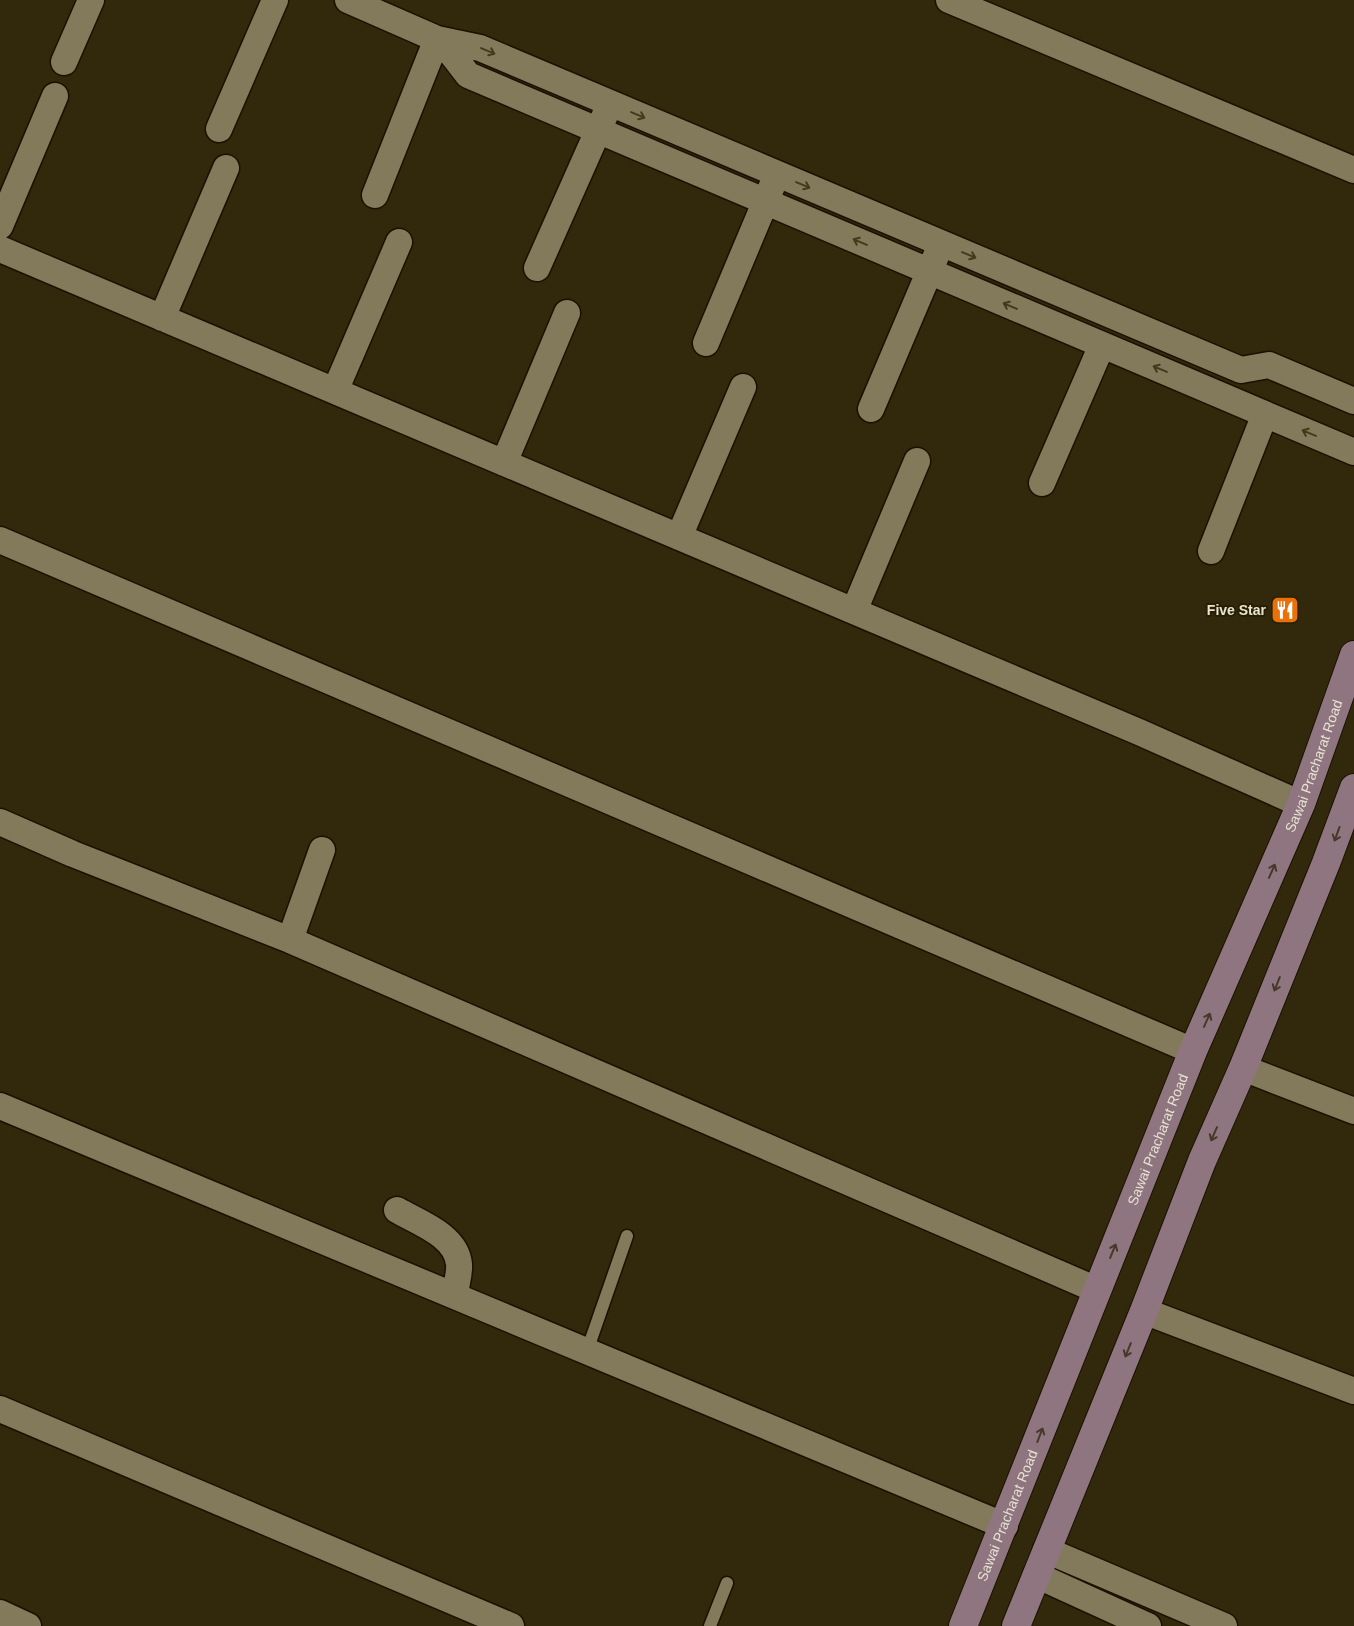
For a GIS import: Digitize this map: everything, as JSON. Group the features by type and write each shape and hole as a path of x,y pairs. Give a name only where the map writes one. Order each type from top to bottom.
{"main road":[{"name":"Sawai Pracharat Road","path":"963,1626 1005,1526 1193,1051 1301,804 1354,655"},
{"path":"1016,1626 1144,1311 1202,1161 1243,1068 1323,872 1354,788"}],"street":[{"path":"64,62 91,0"},
{"path":"219,129 275,0"},
{"path":"348,0 439,40 480,48 1241,370 1269,365 1354,401"},
{"path":"949,0 1354,170"},
{"path":"439,40 468,75 1354,452"},
{"path":"376,195 439,40"},
{"path":"0,226 55,96"},
{"path":"537,268 610,103"},
{"path":"162,318 226,168"},
{"path":"706,343 777,174"},
{"path":"335,391 399,242"},
{"path":"870,409 941,244"},
{"path":"0,249 854,611 1301,804"},
{"path":"504,463 568,313"},
{"path":"1042,483 1102,345"},
{"path":"1229,399 1241,370"},
{"path":"679,537 743,387"},
{"path":"1211,551 1266,414"},
{"path":"854,611 917,461"},
{"path":"0,540 1193,1051"},
{"path":"0,822 73,854 290,940 1097,1290"},
{"path":"290,940 322,850"},
{"path":"1243,1068 1354,1111"},
{"path":"0,1106 455,1294 1005,1526"},
{"path":"397,1210 444,1237 455,1248 459,1265 455,1294"},
{"path":"1144,1311 1354,1391"},
{"path":"0,1409 512,1626"},
{"path":"1046,1550 1224,1626"},
{"path":"1036,1575 1148,1626"},
{"path":"0,1613 28,1626"}],"lane":[{"path":"587,1351 627,1236"},
{"path":"710,1626 727,1583"}],"place":[{"name":"Five Star","path":"1285,610"}]}
